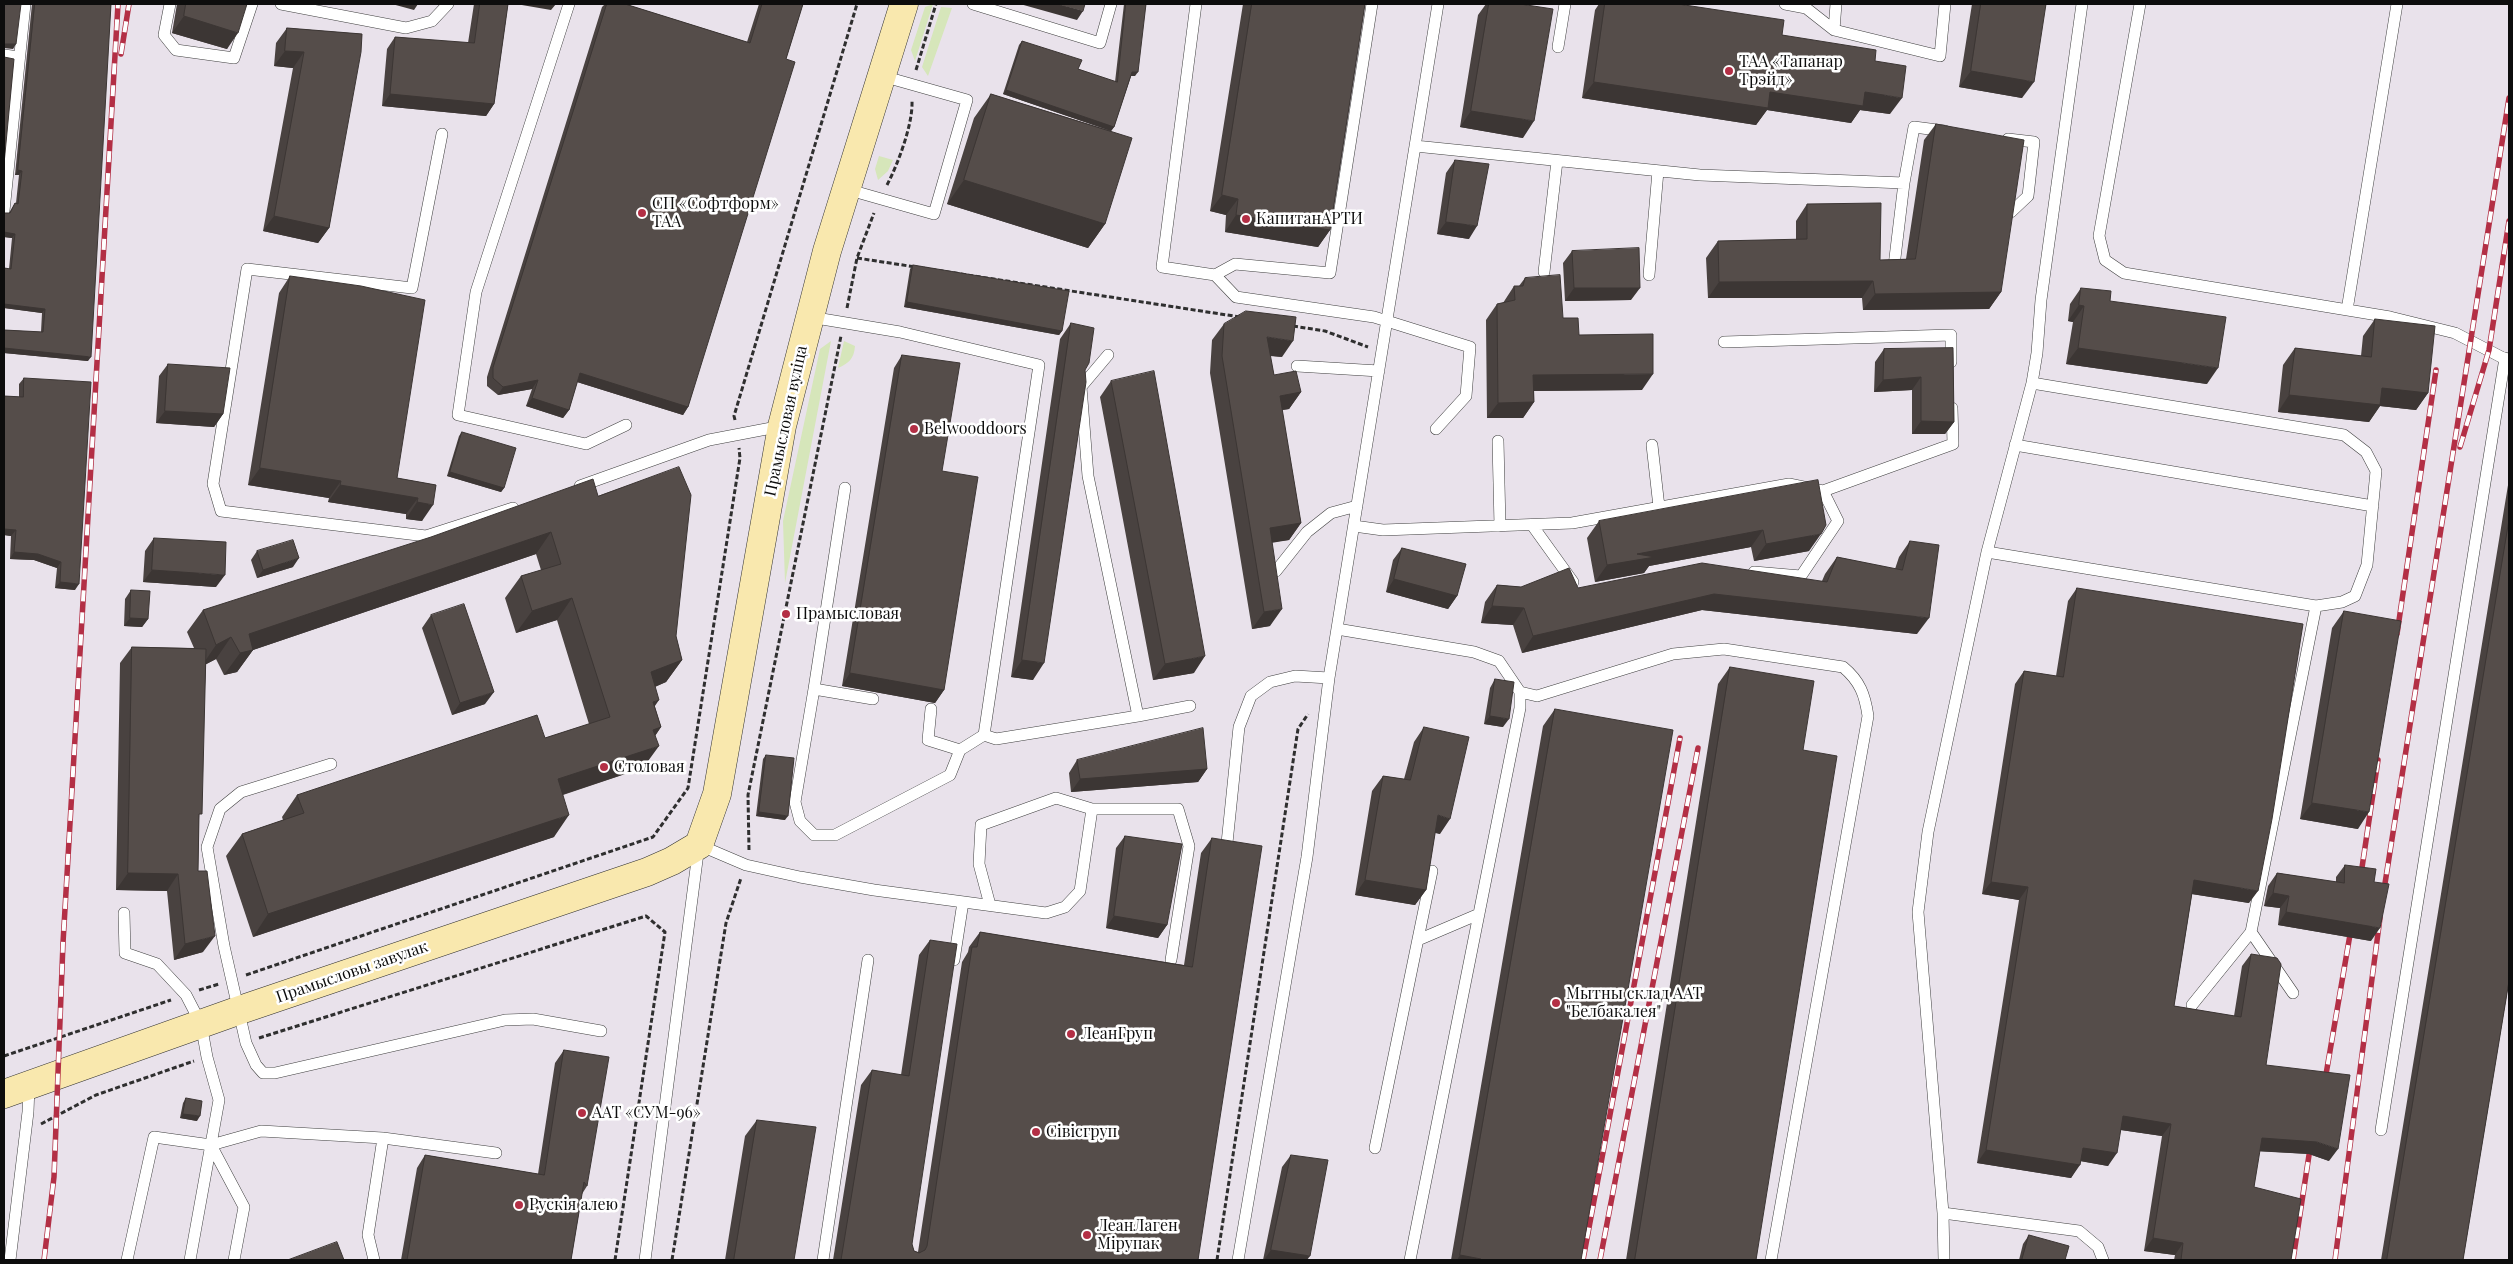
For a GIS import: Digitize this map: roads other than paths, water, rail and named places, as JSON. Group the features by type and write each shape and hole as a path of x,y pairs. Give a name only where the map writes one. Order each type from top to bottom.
{"main road":[{"name":"Прамысловая вуліца","path":"699,845 717,794 782,426 846,189 904,4"},
{"name":"Прамысловы завулак","path":"4,1094 240,1010 647,872 672,861 699,845"}],"lane":[{"path":"4,211 8,126 20,57 25,4"},
{"path":"170,4 164,34 176,50 234,58 252,4"},
{"path":"281,4 406,28 432,21 448,4"},
{"path":"569,4 476,292 458,415 586,444 626,425"},
{"path":"973,4 1100,43 1111,4"},
{"path":"1196,4 1162,267 1215,275 1236,296 1387,321 1470,347 1466,396 1436,429"},
{"path":"1215,275 1235,264 1330,273 1372,4"},
{"path":"1238,1260 1307,856 1329,678 1438,4"},
{"path":"1558,47 1565,4"},
{"path":"1785,4 1806,8 1834,30 1940,56 1946,4"},
{"path":"1834,30 1836,4"},
{"path":"1944,1260 1943,1213 1918,912 1928,832 1987,552 2032,383 2037,353 2041,300 2082,4"},
{"path":"2140,4 2099,236 2105,260 2124,273 2390,317 2455,333 2507,359 2381,1130"},
{"path":"2347,310 2397,4"},
{"path":"4,55 20,57"},
{"path":"846,189 934,214 967,100 882,76"},
{"path":"1894,266 1904,183 1914,127 1960,133"},
{"path":"442,134 412,288 247,269 214,484 220,511 426,536 529,502"},
{"path":"1997,138 2034,142 2028,196 2011,212"},
{"path":"1416,146 1700,175 1904,183"},
{"path":"1544,272 1557,161"},
{"path":"1649,275 1658,171"},
{"path":"810,317 900,332 1038,365 984,735 960,750 950,774 835,836 814,835 800,821 795,802 845,488"},
{"path":"1724,342 1951,336 1952,375"},
{"path":"1108,355 1081,386 1087,466 1138,716"},
{"path":"1297,366 1379,372"},
{"path":"1987,552 2316,606 2342,602 2355,596 2367,564 2376,471 2366,452 2344,435 2032,383"},
{"path":"1354,526 1383,530 1572,523 1790,484 1823,492 1953,444 1952,395"},
{"path":"566,490 709,440 782,426"},
{"path":"1498,441 1500,526"},
{"path":"1652,445 1659,507"},
{"path":"2015,446 2373,506"},
{"path":"1744,571 1801,576 1838,521 1823,492"},
{"path":"1276,571 1307,532 1331,513 1357,506"},
{"path":"1532,525 1581,592"},
{"path":"2192,1005 2251,932 2316,606"},
{"path":"1337,629 1474,652 1499,661 1520,692 1520,708 1410,1260"},
{"path":"1520,692 1537,696 1673,654 1724,649 1843,667 1853,675 1862,688 1868,716 1771,1260"},
{"path":"1227,843 1239,727 1251,696 1270,682 1295,676 1329,678"},
{"path":"814,689 873,699"},
{"path":"984,735 996,739 1190,706"},
{"path":"931,710 928,740 960,750"},
{"path":"331,764 241,792 220,809 207,847 246,1043 256,1065 263,1073 275,1073 505,1020 533,1020 601,1031"},
{"path":"990,906 979,864 981,825 1056,798 1092,809 1178,809 1189,846 1171,960"},
{"path":"645,1260 699,845 746,865 874,890 1046,913 1065,907 1080,891 1092,809"},
{"path":"1376,1148 1432,871"},
{"path":"953,970 963,902"},
{"path":"124,913 125,953 158,964 186,995 201,1024 206,1057 219,1100 190,1260"},
{"path":"1418,940 1479,914"},
{"path":"2251,932 2293,993"},
{"path":"823,1260 868,960"},
{"path":"10,1260 28,1112 29,1086"},
{"path":"127,1260 154,1137 211,1145 261,1131 383,1138 496,1152"},
{"path":"374,1260 368,1235 383,1138"},
{"path":"211,1145 244,1207 234,1260"},
{"path":"1943,1213 2079,1231 2098,1247 2103,1260"}],"railway":[{"path":"44,1260 54,1177 63,943 118,4"},
{"path":"121,54 129,4"},
{"path":"2383,896 2509,98"},
{"path":"2460,447 2489,350 2509,221"},
{"path":"2397,634 2436,370"},
{"path":"1583,1260 1680,738"},
{"path":"1600,1260 1698,748"},
{"path":"2360,881 2378,760"},
{"path":"2335,1260 2380,918"},
{"path":"2324,1086 2352,923"},
{"path":"2293,1260 2311,1142"}],"place":[{"name":"ТАА «Тапанар Трэйд»","path":"1729,71"},
{"name":"СП «Софтформ» ТАА","path":"642,213"},
{"name":"КапитанАРТИ","path":"1246,219"},
{"name":"Belwooddoors","path":"914,429"},
{"name":"Прамысловая","path":"786,614"},
{"name":"Столовая","path":"604,767"},
{"name":"Мытны склад ААТ \"Белбакалея\"","path":"1556,1003"},
{"name":"ЛеанГруп","path":"1071,1034"},
{"name":"ААТ «СУМ-96»","path":"582,1113"},
{"name":"Сівісгруп","path":"1036,1132"},
{"name":"Рускія алею","path":"519,1205"},
{"name":"ЛеанЛаген Мірупак","path":"1087,1235"}]}
